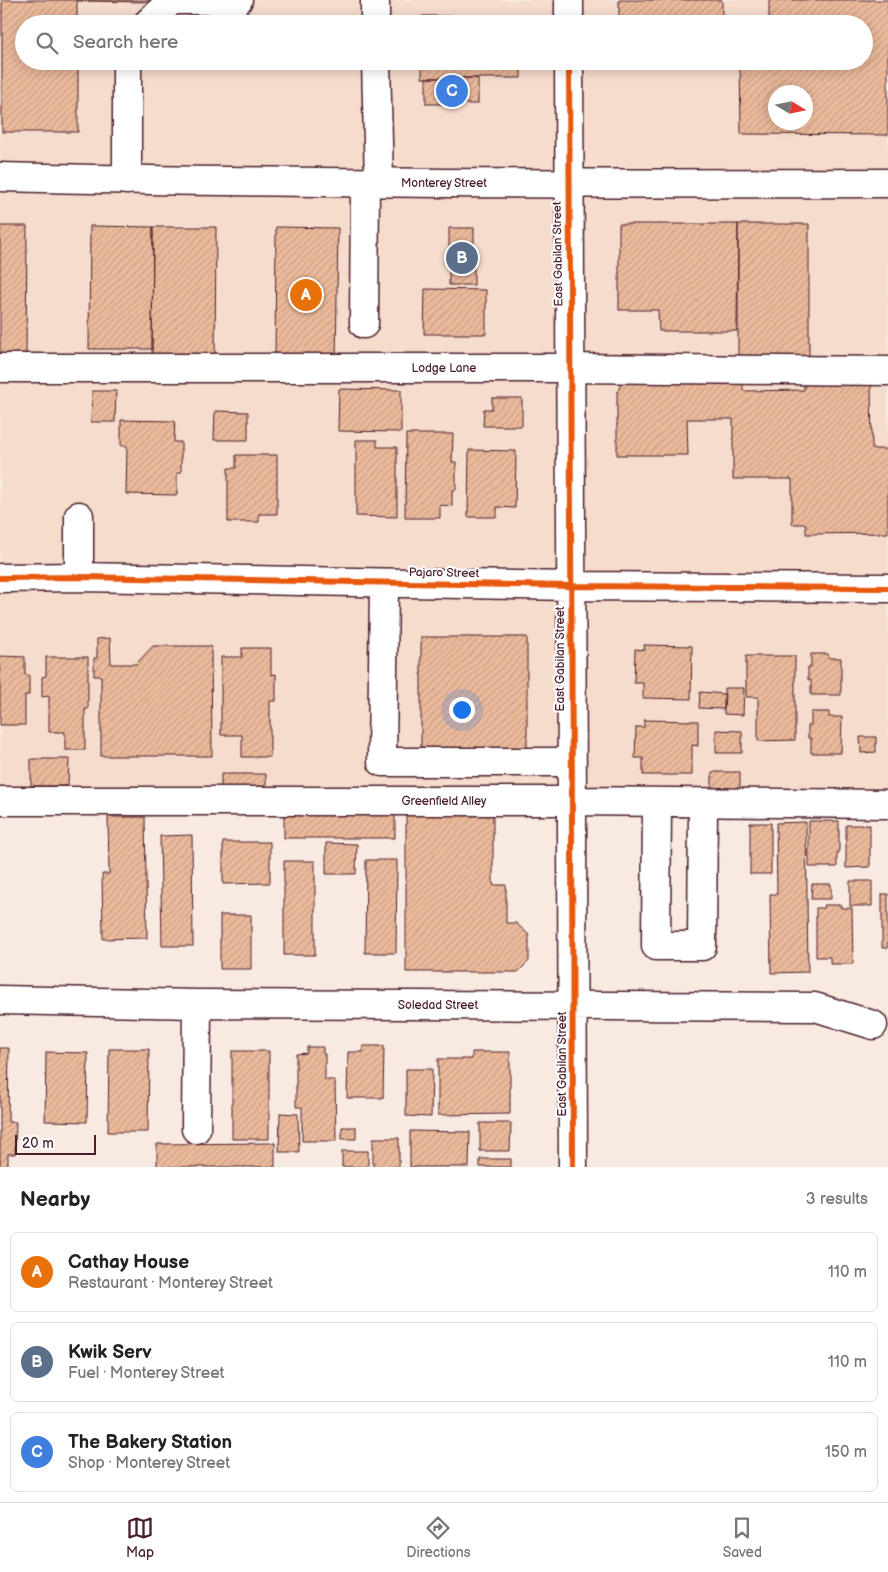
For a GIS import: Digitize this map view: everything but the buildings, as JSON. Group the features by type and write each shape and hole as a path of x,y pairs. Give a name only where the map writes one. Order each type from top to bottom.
{"street":[{"path":"156,15 172,0 238,0"},
{"path":"375,0 375,15"},
{"path":"569,0 569,15"},
{"path":"127,70 127,180"},
{"path":"364,324 376,70"},
{"name":"East Gabilan Street","path":"569,70 568,184 574,1005 572,1167"},
{"name":"Monterey Street","path":"0,178 568,184 888,183"},
{"name":"Lodge Lane","path":"0,368 570,368 888,371"},
{"path":"79,516 79,577"},
{"name":"Pajaro Street","path":"0,578 79,577 571,586 888,588"},
{"path":"384,583 382,762 572,762"},
{"name":"Greenfield Alley","path":"0,800 572,801 888,804"},
{"path":"657,802 656,946 702,946 703,803"},
{"name":"Soledad Street","path":"0,1000 197,1004 815,1008 874,1025"},
{"path":"196,1129 197,1004"}],"shaded area":[{"path":"0,0 888,0 888,795 0,789"}],"cycle path":[{"path":"569,70 573,1167"},
{"path":"0,578 79,577 571,586 888,588"}],"place":[{"name":"The Bakery Station","path":"452,91"},
{"name":"Kwik Serv","path":"462,258"},
{"name":"Cathay House","path":"306,295"}]}
